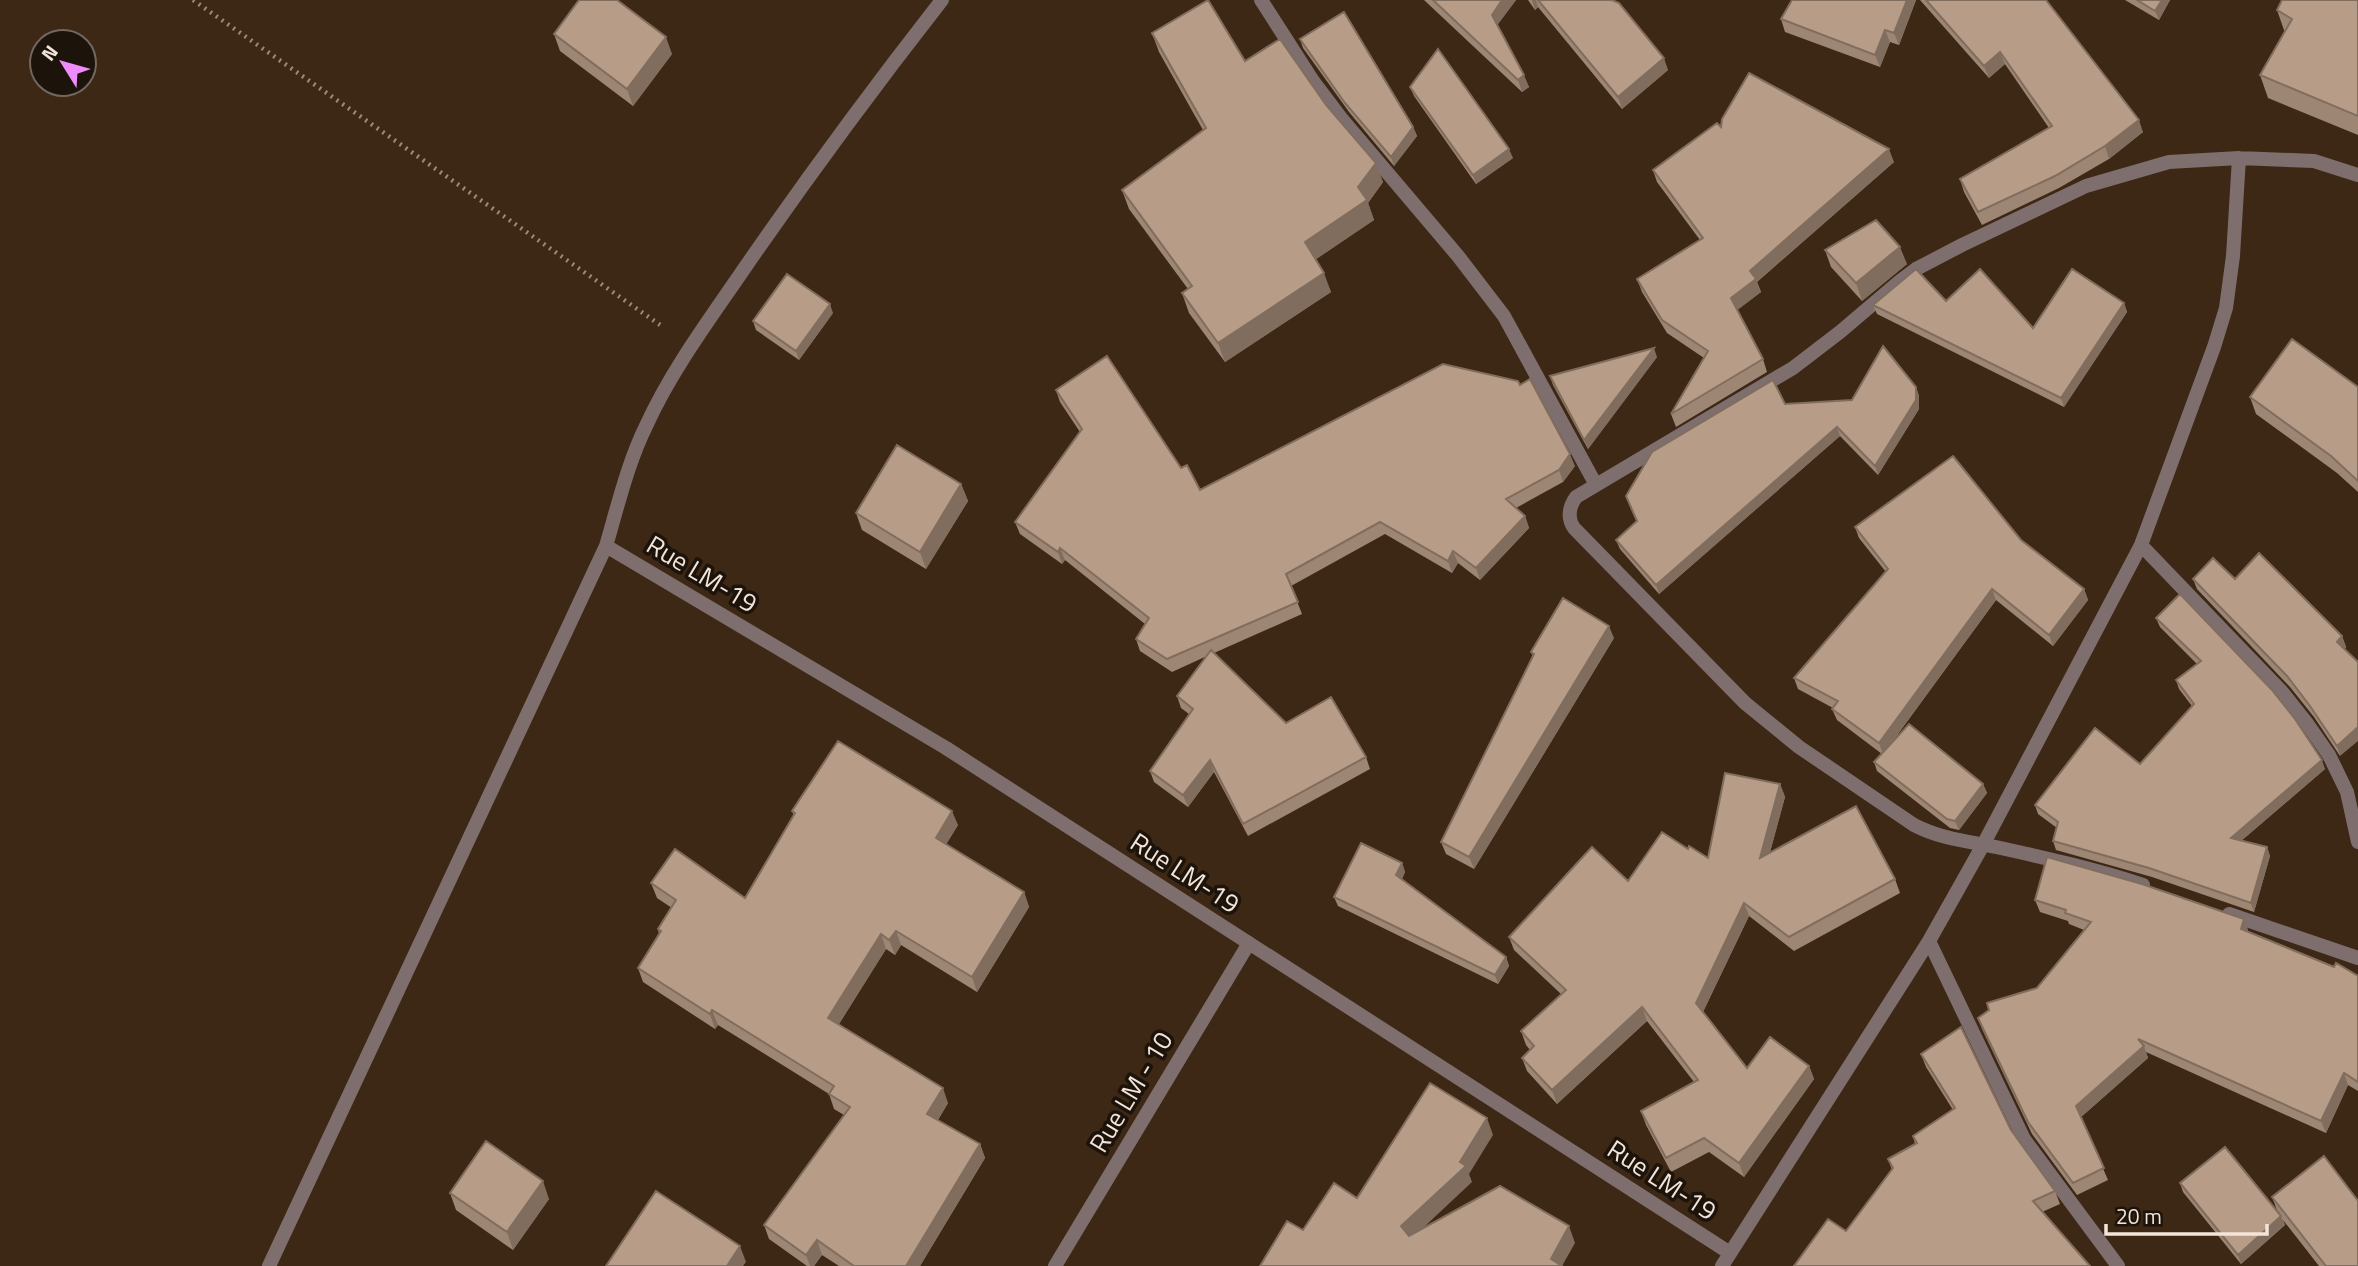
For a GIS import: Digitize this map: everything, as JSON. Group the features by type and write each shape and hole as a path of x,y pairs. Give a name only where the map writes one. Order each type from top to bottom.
{"street":[{"path":"269,1266 607,546 617,506 646,425 692,347 798,190 942,0"},
{"path":"1261,0 1313,81 1341,118 1458,256 1504,316 1595,485"},
{"path":"1722,1266 1929,941 1983,845 2141,545 2226,308 2233,256 2239,158"},
{"path":"2161,891 2078,866 1948,839 1913,825 1799,747 1745,703 1571,523 1569,515 1572,502 1595,485 1793,368 1916,269 2086,186 2169,162 2239,158 2314,161 2358,174"},
{"path":"2141,545 2283,693 2306,722 2329,755 2347,792 2358,842"},
{"name":"Rue LM-19","path":"607,546 946,748 1730,1253"},
{"path":"2213,909 2358,958"},
{"path":"1929,941 2024,1139 2118,1266"},
{"name":"Rue LM - 10","path":"1055,1266 1249,943"}],"path":[{"path":"193,0 692,347"}],"building":[{"path":"579,0 617,0 666,37 627,89 554,34"},
{"path":"1208,0 1245,61 1280,39 1326,105 1376,163 1358,187 1367,200 1305,242 1324,273 1218,343 1182,293 1192,286 1122,190 1206,128 1152,33"},
{"path":"1433,0 1502,0 1492,15 1524,75 1518,80"},
{"path":"1538,0 1612,0 1619,3 1664,58 1618,97"},
{"path":"1792,0 1907,0 1894,33 1885,30 1875,55 1781,19"},
{"path":"1926,0 2046,0 2139,120 2105,146 2055,176 1978,212 1960,179 2052,126 2000,52 1984,66"},
{"path":"2137,0 2162,0 2155,11"},
{"path":"2282,0 2358,0 2358,116 2260,75 2292,19 2277,10"},
{"path":"1344,12 1413,127 1391,157 1345,103 1300,39"},
{"path":"1438,49 1509,149 1473,175 1410,87"},
{"path":"1749,73 1889,149 1750,271 1756,279 1731,298 1763,359 1671,414 1708,351 1662,320 1637,279 1703,238 1653,170 1717,123 1721,127 1722,119"},
{"path":"1876,220 1900,247 1856,283 1825,250"},
{"path":"1916,269 1946,301 1980,269 2033,328 2072,269 2124,303 2061,398 1873,305"},
{"path":"787,274 830,304 796,351 753,321"},
{"path":"2292,339 2358,387 2358,481 2331,456 2250,397"},
{"path":"1883,346 1916,387 1916,400 1875,466 1837,427 1656,585 1616,540 1637,521 1626,496 1652,452 1773,380 1785,404 1852,400"},
{"path":"1654,348 1584,440 1550,376"},
{"path":"1107,356 1181,468 1187,465 1200,490 1443,364 1518,381 1520,385 1530,379 1570,454 1559,470 1506,499 1525,516 1476,568 1453,551 1448,561 1380,522 1286,574 1298,602 1167,659 1136,639 1149,618 1060,548 1058,552 1015,522 1082,429 1056,390"},
{"path":"897,445 961,484 920,552 856,513"},
{"path":"1953,456 2021,540 2084,589 2049,635 1992,589 1879,743 1832,709 1838,701 1794,678 1888,569 1855,527"},
{"path":"2259,553 2342,636 2337,642 2358,662 2358,727 2337,746 2287,676 2193,579 2213,558 2235,579"},
{"path":"2180,594 2272,690 2322,760 2231,838 2267,847 2251,903 2149,868 2053,841 2058,822 2035,805 2095,728 2140,764 2194,704 2176,680 2201,661 2156,618"},
{"path":"1563,598 1609,626 1469,857 1441,842 1534,654 1531,652"},
{"path":"1211,650 1286,723 1331,697 1366,757 1243,824 1210,760 1183,795 1150,771 1193,709 1177,696"},
{"path":"1909,724 1983,784 1955,821 1947,819 1874,762"},
{"path":"838,741 952,811 936,838 1024,892 972,977 896,931 889,940 881,934 828,1018 943,1088 927,1114 980,1144 906,1266 854,1266 817,1240 806,1255 764,1225 850,1107 829,1094 834,1086 712,1010 710,1014 638,968 676,900 651,883 675,849 745,898 795,813 792,811"},
{"path":"1725,773 1780,784 1760,858 1856,806 1895,879 1789,937 1744,903 1696,1003 1747,1068 1770,1037 1809,1066 1739,1163 1704,1138 1666,1158 1641,1111 1698,1080 1642,1007 1552,1090 1522,1058 1534,1046 1521,1031 1566,990 1509,937 1592,847 1628,881 1662,832 1708,858"},
{"path":"1361,843 1402,863 1396,875 1506,957 1495,975 1334,897"},
{"path":"2047,857 2142,884 2244,919 2241,929 2334,967 2336,963 2358,976 2358,1082 2344,1073 2321,1121 2138,1039 2144,1046 2076,1106 2104,1168 2073,1183 2028,1122 1978,1018 1989,1010 1987,1003 2037,988 2091,922 2035,900"},
{"path":"1961,1027 2011,1130 2055,1191 2033,1201 2090,1266 1794,1266 1828,1219 1846,1231 1893,1168 1888,1159 1917,1143 1913,1136 1955,1108 1921,1054"},
{"path":"1430,1083 1487,1118 1460,1162 1466,1166 1401,1226 1409,1236 1500,1186 1569,1226 1551,1259 1562,1266 1260,1266 1287,1221 1303,1230 1334,1183 1357,1198"},
{"path":"486,1141 543,1181 507,1232 450,1193"},
{"path":"2225,1147 2281,1216 2238,1255 2180,1183"},
{"path":"2324,1156 2358,1201 2358,1266 2326,1266 2272,1197"},
{"path":"656,1191 740,1246 727,1266 606,1266"}]}
